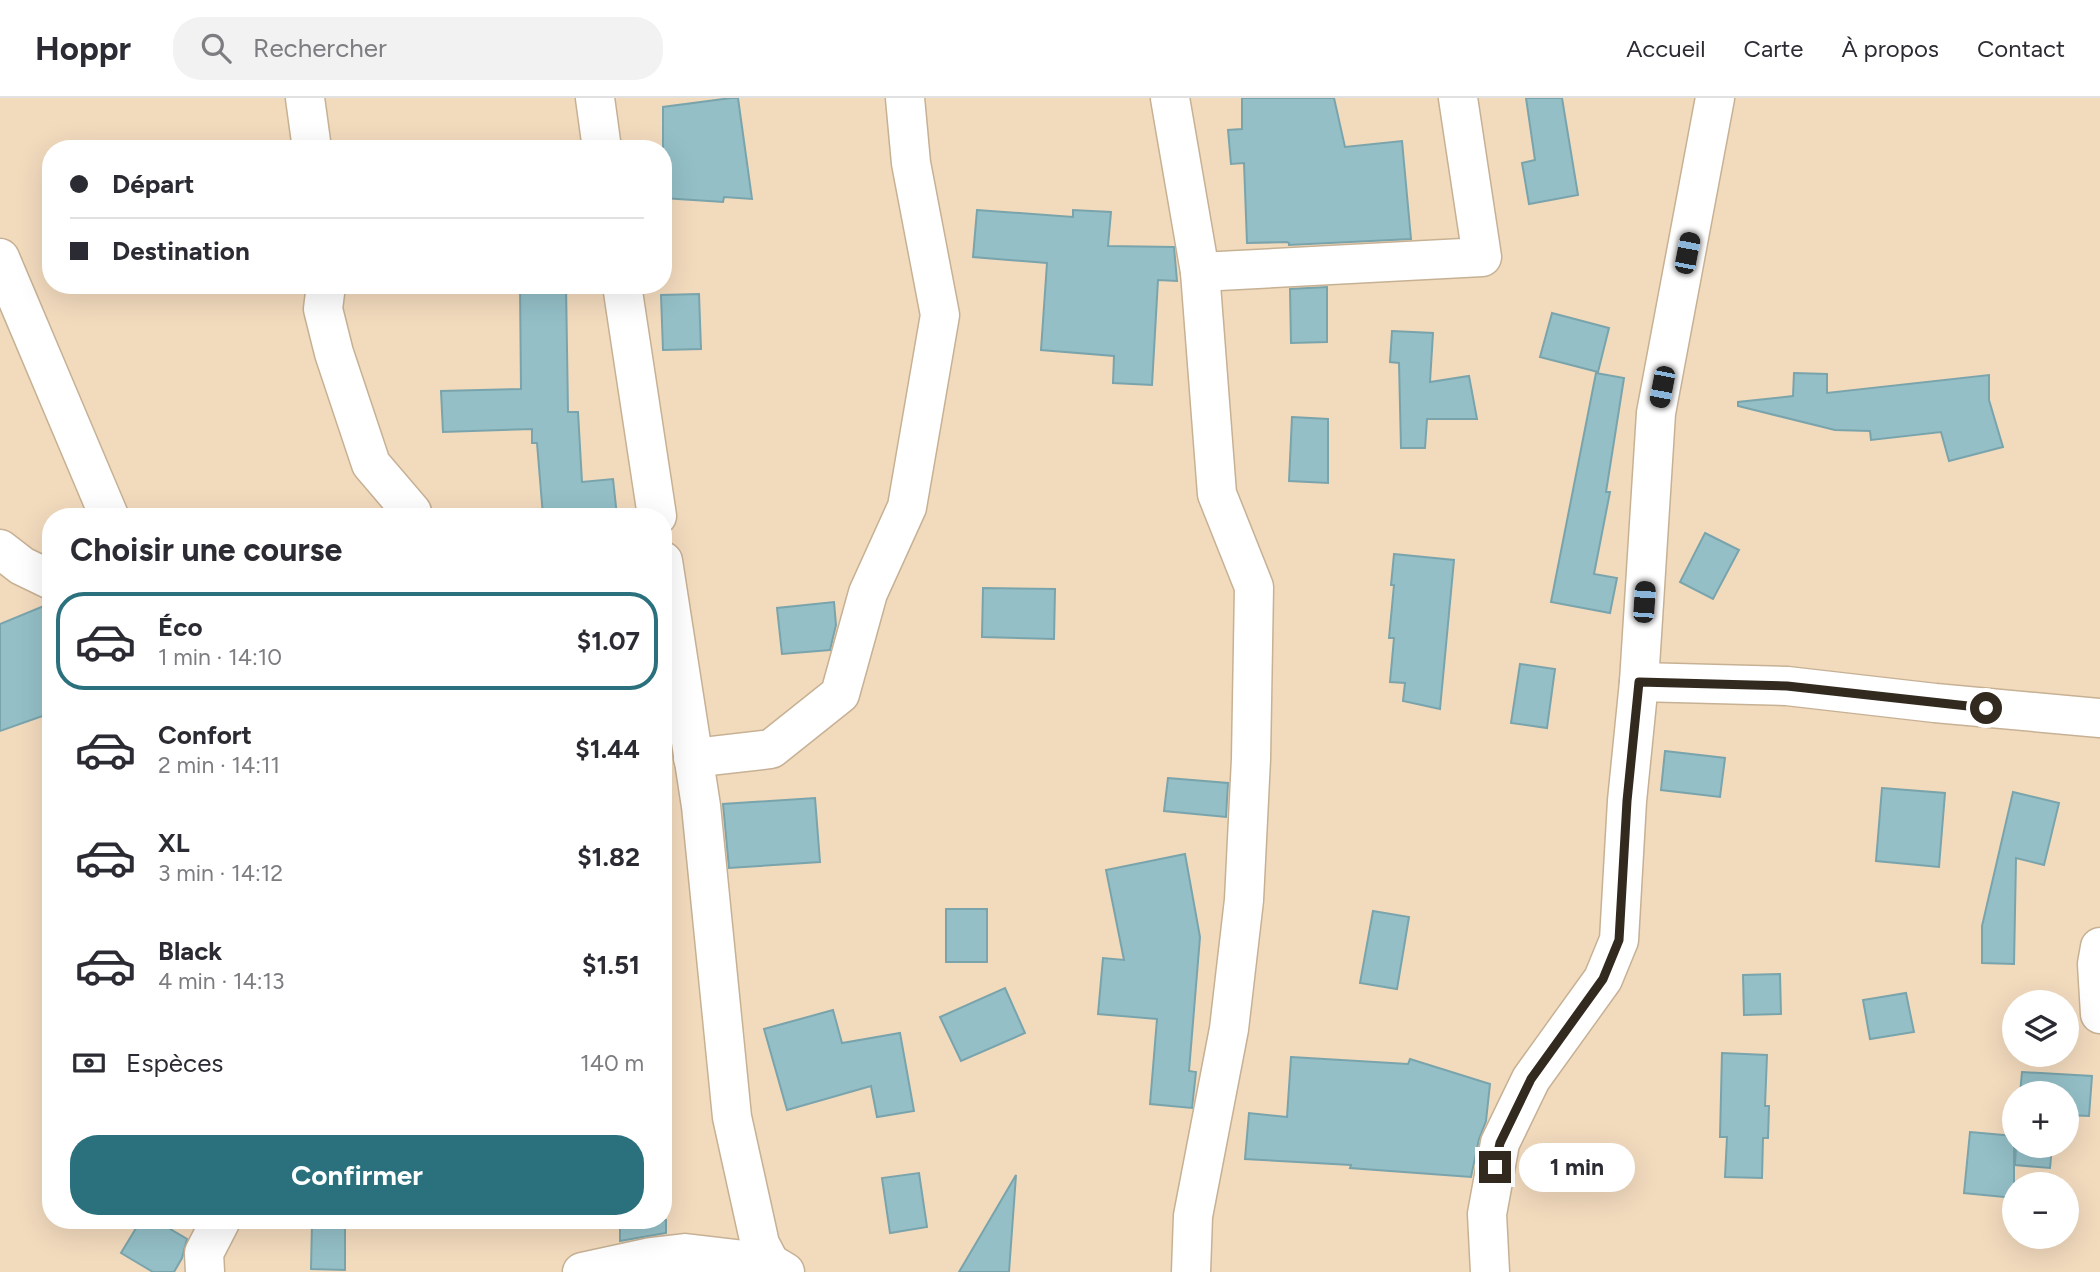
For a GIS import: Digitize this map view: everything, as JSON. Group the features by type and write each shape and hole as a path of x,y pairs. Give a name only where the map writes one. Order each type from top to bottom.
{"street":[{"path":"305,98 311,140"},
{"path":"595,98 601,140"},
{"path":"693,758 771,749 840,694 869,593 907,508 940,315 911,163 905,98"},
{"path":"1170,98 1200,272 1217,494 1254,587 1251,760 1244,900 1230,1029 1193,1216 1191,1272"},
{"path":"1200,272 1482,257 1458,98"},
{"path":"1490,1272 1487,1214 1500,1143 1531,1079 1603,979 1619,940 1656,413 1715,98"},
{"path":"0,258 106,508"},
{"path":"325,294 323,309 334,353 371,464 409,508"},
{"path":"623,294 655,508"},
{"path":"0,549 22,566 42,576"},
{"path":"672,620 701,806 732,1117 760,1244 777,1267"},
{"path":"1639,682 1787,686 1935,704 2100,718"},
{"path":"2100,947 2097,964 2100,1014"},
{"path":"205,1272 204,1253 216,1229"},
{"path":"582,1272 650,1257 685,1253 777,1267"}],"building":[{"path":"738,98 752,199 724,197 723,202 672,199 672,140 663,140 663,107"},
{"path":"1242,98 1334,98 1345,147 1402,141 1411,239 1289,245 1287,242 1247,243 1244,163 1231,164 1228,130 1242,129"},
{"path":"1526,98 1562,98 1578,195 1529,204 1522,163 1535,160"},
{"path":"977,210 1073,217 1073,210 1111,212 1108,246 1174,247 1177,281 1158,280 1152,385 1113,383 1114,356 1041,350 1047,263 973,257"},
{"path":"1327,287 1327,342 1291,343 1290,289"},
{"path":"520,294 566,294 568,412 578,412 582,482 613,479 616,508 542,508 537,443 532,443 532,429 443,432 441,391 521,389"},
{"path":"699,294 701,349 663,350 661,295"},
{"path":"1552,313 1609,328 1598,372 1540,357"},
{"path":"1392,331 1433,333 1430,382 1469,376 1477,419 1427,419 1425,448 1401,448 1399,363 1390,362"},
{"path":"1596,373 1624,378 1606,492 1610,492 1594,574 1617,578 1610,613 1551,602"},
{"path":"1794,373 1827,374 1827,393 1989,375 1989,400 2003,447 1949,461 1941,432 1871,440 1870,431 1835,430 1738,406 1738,402 1793,396"},
{"path":"1292,417 1328,419 1328,483 1289,481"},
{"path":"1705,533 1739,550 1713,599 1680,582"},
{"path":"1394,554 1454,560 1440,709 1403,701 1405,683 1390,682 1394,638 1389,638"},
{"path":"983,588 1055,589 1054,639 982,637"},
{"path":"834,602 836,625 830,650 782,654 777,608"},
{"path":"42,607 42,716 0,731 0,624"},
{"path":"1520,664 1555,669 1547,728 1511,723"},
{"path":"1665,751 1725,758 1720,797 1661,790"},
{"path":"1168,778 1228,783 1226,817 1164,811"},
{"path":"1882,788 1945,793 1939,867 1876,861"},
{"path":"2013,792 2059,803 2044,865 2016,858 2014,964 1982,963 1982,926"},
{"path":"815,798 820,862 729,868 723,804"},
{"path":"1185,854 1200,937 1189,1071 1196,1072 1192,1108 1150,1104 1157,1019 1098,1014 1103,958 1124,960 1106,870"},
{"path":"946,909 987,909 987,962 946,962"},
{"path":"1373,911 1409,917 1397,989 1360,983"},
{"path":"1780,974 1781,1014 1744,1015 1743,975"},
{"path":"1005,988 1025,1033 961,1061 940,1017"},
{"path":"1906,993 1914,1032 1870,1039 1863,1000"},
{"path":"833,1010 842,1043 900,1033 914,1111 877,1117 871,1086 787,1110 764,1029"},
{"path":"1722,1053 1767,1055 1765,1106 1769,1106 1768,1138 1763,1138 1762,1178 1725,1177 1727,1137 1720,1137"},
{"path":"1291,1057 1408,1064 1410,1059 1490,1084 1486,1121 1479,1139 1471,1177 1350,1168 1351,1165 1245,1159 1249,1113 1287,1117"},
{"path":"2022,1072 2092,1076 2089,1116 2079,1116 2079,1081 2021,1081"},
{"path":"1970,1132 2002,1135 2002,1158 2014,1158 2014,1172 2002,1172 2002,1197 1964,1193"},
{"path":"2015,1158 2051,1158 2050,1168 2015,1165"},
{"path":"919,1173 927,1227 890,1233 882,1178"},
{"path":"1016,1175 1009,1272 959,1272 982,1233"},
{"path":"136,1229 170,1229 187,1239 182,1258 174,1272 153,1272 121,1253"},
{"path":"312,1229 345,1229 345,1270 311,1269"},
{"path":"620,1229 666,1229 666,1233 620,1241"}],"route":[{"path":"1495,1167 1500,1143 1531,1079 1603,979 1619,940 1627,801 1639,682 1787,686 1986,708"}]}
